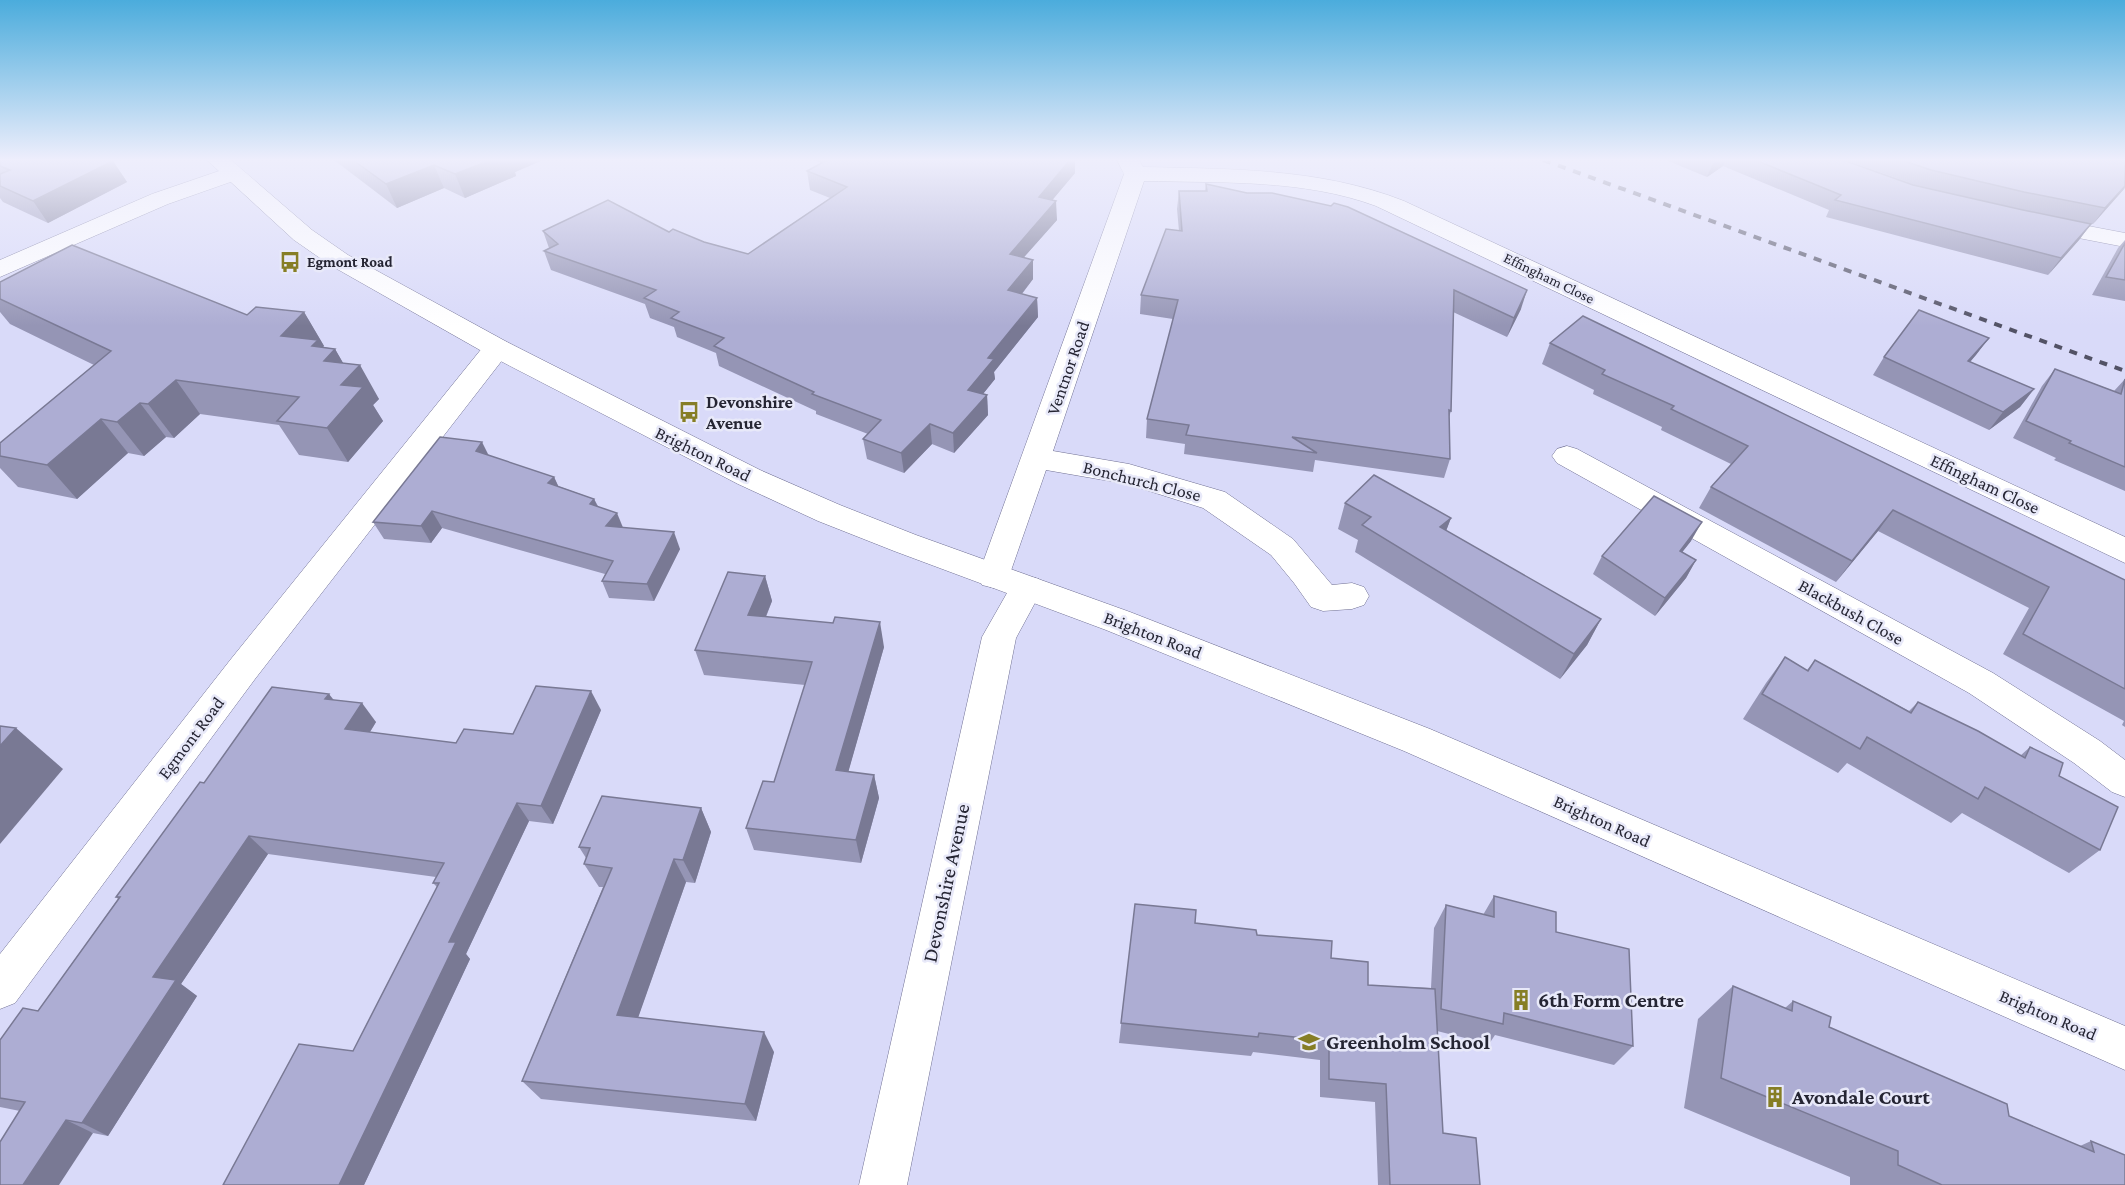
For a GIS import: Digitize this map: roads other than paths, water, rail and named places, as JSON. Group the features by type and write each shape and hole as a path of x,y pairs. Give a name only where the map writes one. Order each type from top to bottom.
{"street":[{"path":"0,269 125,215"},
{"name":"Brighton Road","path":"280,215 303,235 339,260 497,348 759,482 851,522 1118,621 1427,744 2125,1048"},
{"name":"Ventnor Road","path":"994,576 1036,458 1116,215"},
{"name":"Effingham Close","path":"1417,215 1854,409 2125,551"},
{"path":"2023,220 2125,240"},
{"name":"Egmont Road","path":"0,988 243,669 497,348"},
{"name":"Blackbush Close","path":"1567,456 1981,684 2054,729 2125,781"},
{"name":"Bonchurch Close","path":"1036,458 1129,474 1214,500 1282,547 1323,598 1352,596"},
{"name":"Devonshire Avenue","path":"883,1185 999,637 1027,588"}],"railway":[{"path":"1696,215 2125,371"}],"place":[{"name":"Egmont Road","path":"290,262"},
{"name":"Devonshire Avenue","path":"689,412"},
{"name":"6th Form Centre","path":"1521,1000"},
{"name":"Greenholm School","path":"1309,1042"},
{"name":"Avondale Court","path":"1775,1097"}]}
